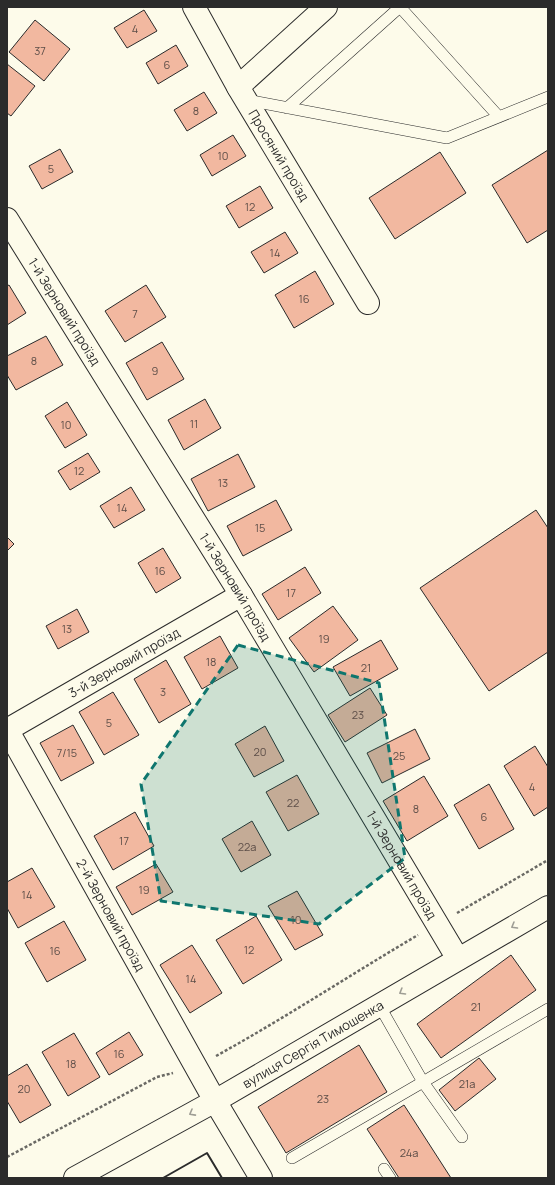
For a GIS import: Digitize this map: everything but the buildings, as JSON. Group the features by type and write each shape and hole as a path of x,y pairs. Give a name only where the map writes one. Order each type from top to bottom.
{"street":[{"name":"Просяний проїзд","path":"194,7 242,93 368,303"},
{"path":"242,93 326,7"},
{"name":"1-й Зерновий проїзд","path":"7,219 241,595 458,959"},
{"name":"3-й Зерновий проїзд","path":"7,730 241,595"},
{"name":"2-й Зерновий проїзд","path":"7,730 215,1101 261,1178"},
{"name":"вулиця Сергія Тимошенка","path":"75,1178 215,1101 548,907"}],"lane":[{"path":"287,108 400,7 499,117"},
{"path":"242,93 287,108 447,138 548,97"},
{"path":"379,1005 423,1082 462,1137"},
{"path":"292,1158 548,1009"}],"path":[{"path":"7,1157 157,1077 196,1067 256,1034 364,967 548,860"}],"highlighted area":[{"path":"238,645 379,683 405,858 319,924 161,901 141,784"}],"wall":[{"path":"163,1178 207,1153 222,1178"}]}
